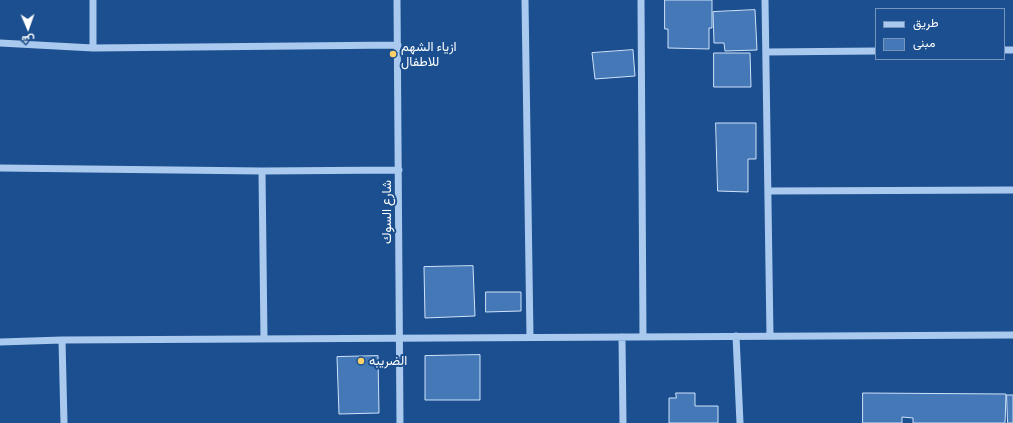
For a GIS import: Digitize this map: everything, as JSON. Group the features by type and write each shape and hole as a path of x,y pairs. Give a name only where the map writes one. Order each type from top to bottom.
{"street":[{"path":"93,0 93,48"},
{"name":"شارع السوك","path":"398,0 400,423"},
{"path":"525,0 530,337"},
{"path":"641,0 643,337"},
{"path":"765,0 770,336"},
{"path":"0,43 93,48 398,45"},
{"path":"766,52 875,51"},
{"path":"0,168 262,171 399,170"},
{"path":"262,171 264,339"},
{"path":"768,190 1013,190"},
{"path":"0,342 62,340 1013,335"},
{"path":"736,336 740,423"},
{"path":"622,337 624,423"},
{"path":"62,340 64,423"}],"building":[{"path":"665,0 712,0 712,28 709,28 709,49 668,48 668,29 665,29"},
{"path":"755,10 757,50 725,51 724,43 714,43 713,12"},
{"path":"633,50 635,76 595,79 592,53"},
{"path":"714,53 750,53 751,87 714,87"},
{"path":"716,123 756,123 756,159 748,159 748,192 718,191"},
{"path":"473,266 475,316 425,318 424,267"},
{"path":"486,292 521,292 521,311 486,312"},
{"path":"480,355 480,400 425,400 425,356"},
{"path":"378,356 379,413 339,414 337,357"},
{"path":"676,393 695,393 695,406 718,406 718,423 669,423 669,398 676,398"},
{"path":"863,393 1006,394 1005,423 913,423 913,418 902,417 902,423 863,423"},
{"path":"1007,395 1013,395 1013,423 1008,423"}],"place":[{"name":"ازياء الشهم للاطفال","path":"393,54"},
{"name":"الضريبه","path":"361,361"}]}
